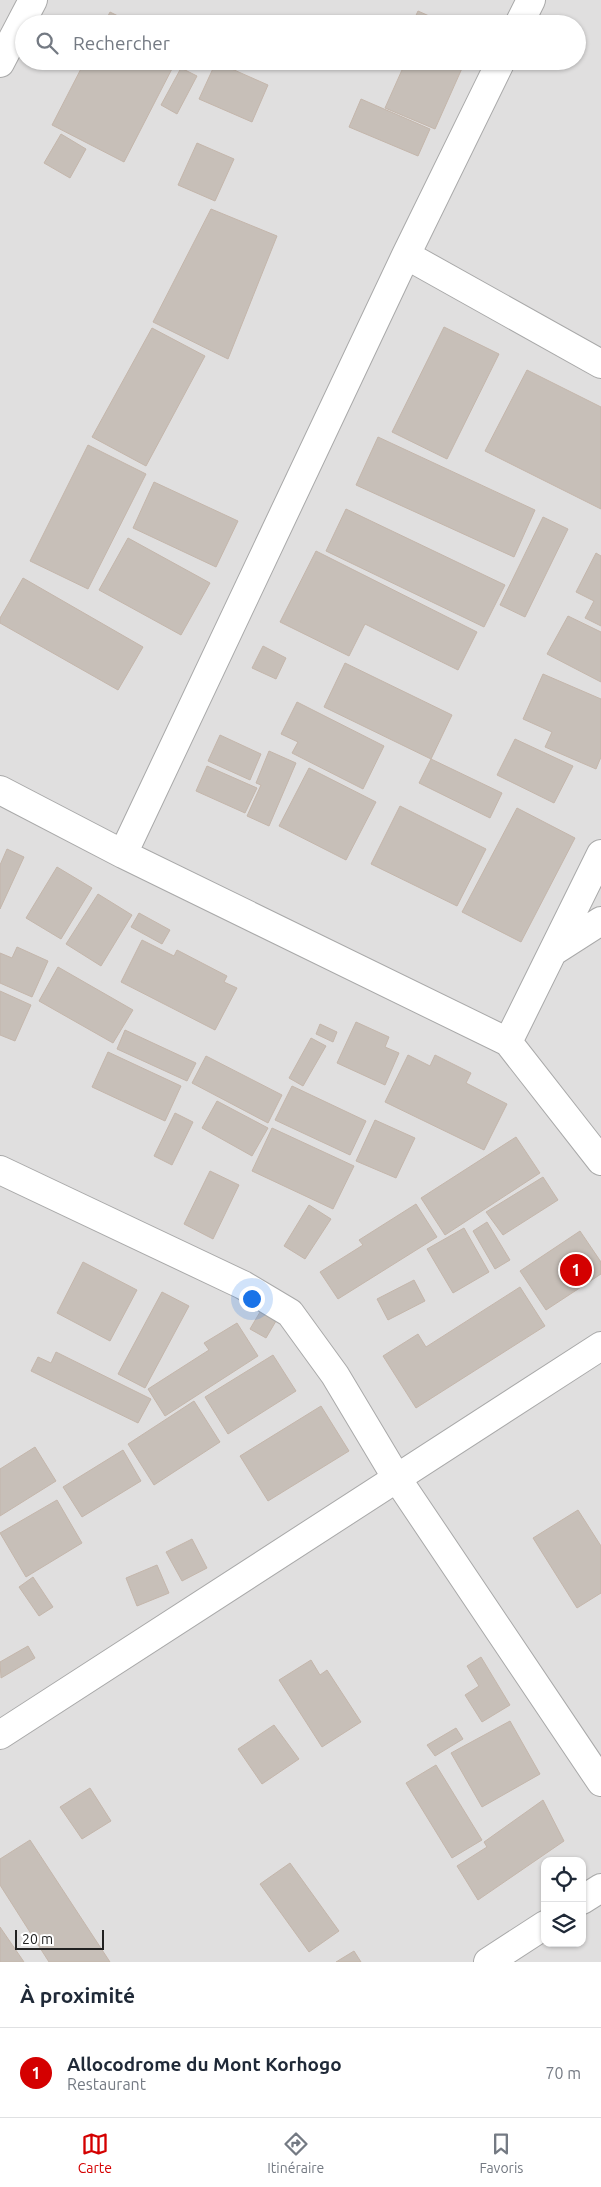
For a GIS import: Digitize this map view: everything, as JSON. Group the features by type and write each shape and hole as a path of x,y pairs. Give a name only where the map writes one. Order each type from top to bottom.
{"street":[{"path":"25,15 33,0"},
{"path":"524,15 531,0"},
{"path":"0,63 15,34"},
{"path":"123,854 406,255 497,70"},
{"path":"406,255 601,364"},
{"path":"0,790 123,854 508,1042 601,1161"},
{"path":"508,1042 601,854"},
{"path":"554,951 601,921"},
{"path":"0,1170 243,1285 290,1314 335,1375 396,1477 601,1782"},
{"path":"0,1735 601,1346"},
{"path":"586,1897 601,1888"},
{"path":"488,1962 541,1928"}],"shaded area":[{"path":"0,0 601,0 601,1962 0,1962"}],"building":[{"path":"418,11 427,15 416,15"},
{"path":"80,70 171,70 124,162 52,125"},
{"path":"180,70 185,70 197,76 177,114 161,105"},
{"path":"212,70 234,70 268,85 252,122 199,99"},
{"path":"402,70 461,70 435,129 385,108"},
{"path":"361,99 430,129 418,156 349,127"},
{"path":"61,134 86,149 70,178 44,163"},
{"path":"197,143 234,159 215,201 178,185"},
{"path":"211,209 277,236 228,359 153,322"},
{"path":"444,327 499,354 447,459 392,432"},
{"path":"152,328 205,356 146,466 92,437"},
{"path":"527,370 601,407 601,509 485,451"},
{"path":"378,437 535,510 514,557 356,485"},
{"path":"88,445 146,474 88,589 30,561"},
{"path":"154,482 238,521 216,567 133,528"},
{"path":"346,509 505,585 484,627 326,551"},
{"path":"543,517 568,529 525,617 500,605"},
{"path":"128,538 210,583 181,635 99,590"},
{"path":"316,551 477,632 458,670 365,624 349,656 280,622"},
{"path":"596,553 601,556 601,626 585,618 594,601 576,592"},
{"path":"23,578 143,647 118,690 0,623 0,618"},
{"path":"568,616 601,632 601,682 547,654"},
{"path":"263,646 286,658 276,679 252,668"},
{"path":"345,663 452,715 431,759 324,707"},
{"path":"543,674 601,699 601,757 596,769 545,747 552,732 523,719"},
{"path":"297,702 384,746 363,789 292,753 298,742 281,734"},
{"path":"220,735 261,754 250,780 208,761"},
{"path":"515,739 573,766 554,803 497,775"},
{"path":"269,751 296,763 269,826 247,816 261,785 256,783"},
{"path":"431,759 502,793 490,818 419,783"},
{"path":"207,766 257,788 245,813 196,791"},
{"path":"309,768 376,802 346,860 279,826"},
{"path":"400,806 486,849 457,906 371,864"},
{"path":"517,808 575,838 521,942 462,912"},
{"path":"7,849 24,857 0,909 0,865"},
{"path":"57,867 92,888 61,939 26,918"},
{"path":"98,894 132,915 101,966 66,944"},
{"path":"139,913 170,930 162,944 131,927"},
{"path":"142,940 174,956 177,950 227,976 224,982 237,988 215,1030 121,982"},
{"path":"17,947 48,961 32,997 0,983 0,953 12,958"},
{"path":"58,967 133,1010 113,1043 39,1001"},
{"path":"0,991 31,1005 15,1041 0,1035"},
{"path":"356,1022 389,1037 385,1047 399,1053 385,1085 337,1063"},
{"path":"320,1024 337,1032 333,1042 316,1034"},
{"path":"125,1030 196,1063 187,1081 117,1049"},
{"path":"311,1038 326,1046 303,1086 289,1078"},
{"path":"108,1052 181,1086 165,1121 92,1087"},
{"path":"408,1055 430,1066 435,1055 471,1073 466,1083 507,1104 484,1150 385,1102"},
{"path":"206,1056 282,1095 268,1123 192,1083"},
{"path":"292,1086 366,1121 350,1155 275,1120"},
{"path":"217,1101 268,1128 252,1156 202,1128"},
{"path":"175,1113 193,1122 172,1165 154,1156"},
{"path":"375,1120 415,1138 396,1178 356,1161"},
{"path":"272,1128 354,1166 333,1209 252,1171"},
{"path":"516,1137 540,1173 445,1235 421,1198"},
{"path":"210,1171 239,1185 213,1239 184,1224"},
{"path":"543,1177 558,1200 503,1235 486,1212"},
{"path":"416,1204 437,1237 338,1299 320,1272 363,1245 359,1240"},
{"path":"309,1205 331,1219 305,1259 284,1246"},
{"path":"487,1222 510,1260 495,1269 473,1231"},
{"path":"464,1228 489,1272 453,1293 427,1249"},
{"path":"580,1231 601,1262 601,1274 546,1310 520,1271"},
{"path":"83,1262 137,1290 110,1341 57,1313"},
{"path":"414,1280 425,1301 388,1320 377,1299"},
{"path":"520,1287 545,1326 416,1408 383,1356 418,1334 426,1347"},
{"path":"162,1292 189,1306 145,1388 118,1374"},
{"path":"260,1312 276,1321 266,1338 250,1329"},
{"path":"237,1323 258,1356 165,1416 148,1389 209,1350 204,1343"},
{"path":"56,1352 151,1399 138,1423 31,1371 38,1357 51,1363"},
{"path":"273,1355 296,1391 228,1434 205,1397"},
{"path":"194,1401 220,1442 154,1485 128,1444"},
{"path":"321,1406 349,1451 268,1501 240,1456"},
{"path":"35,1447 56,1481 0,1516 0,1469"},
{"path":"123,1450 141,1481 82,1517 63,1487"},
{"path":"57,1500 82,1543 26,1577 0,1533"},
{"path":"578,1510 601,1546 601,1593 577,1608 533,1538"},
{"path":"192,1539 207,1568 182,1581 166,1552"},
{"path":"157,1565 169,1593 137,1606 126,1578"},
{"path":"33,1577 53,1607 39,1616 19,1587"},
{"path":"28,1646 35,1658 1,1678 0,1662"},
{"path":"481,1657 510,1705 482,1722 465,1695 479,1686 467,1666"},
{"path":"311,1660 320,1675 327,1670 361,1722 322,1747 279,1680"},
{"path":"510,1721 540,1774 482,1807 451,1753"},
{"path":"274,1725 299,1759 262,1784 238,1749"},
{"path":"456,1728 463,1739 435,1756 427,1745"},
{"path":"436,1765 482,1840 452,1858 406,1783"},
{"path":"90,1788 111,1821 82,1839 60,1807"},
{"path":"543,1800 564,1841 478,1900 457,1866 487,1847 484,1842"},
{"path":"30,1840 110,1962 49,1962 0,1885 0,1859"},
{"path":"290,1863 339,1931 309,1952 260,1884"},
{"path":"0,1927 24,1962 0,1962"},
{"path":"354,1951 361,1962 336,1962"}],"place":[{"name":"Allocodrome du Mont Korhogo","path":"576,1270"}]}
